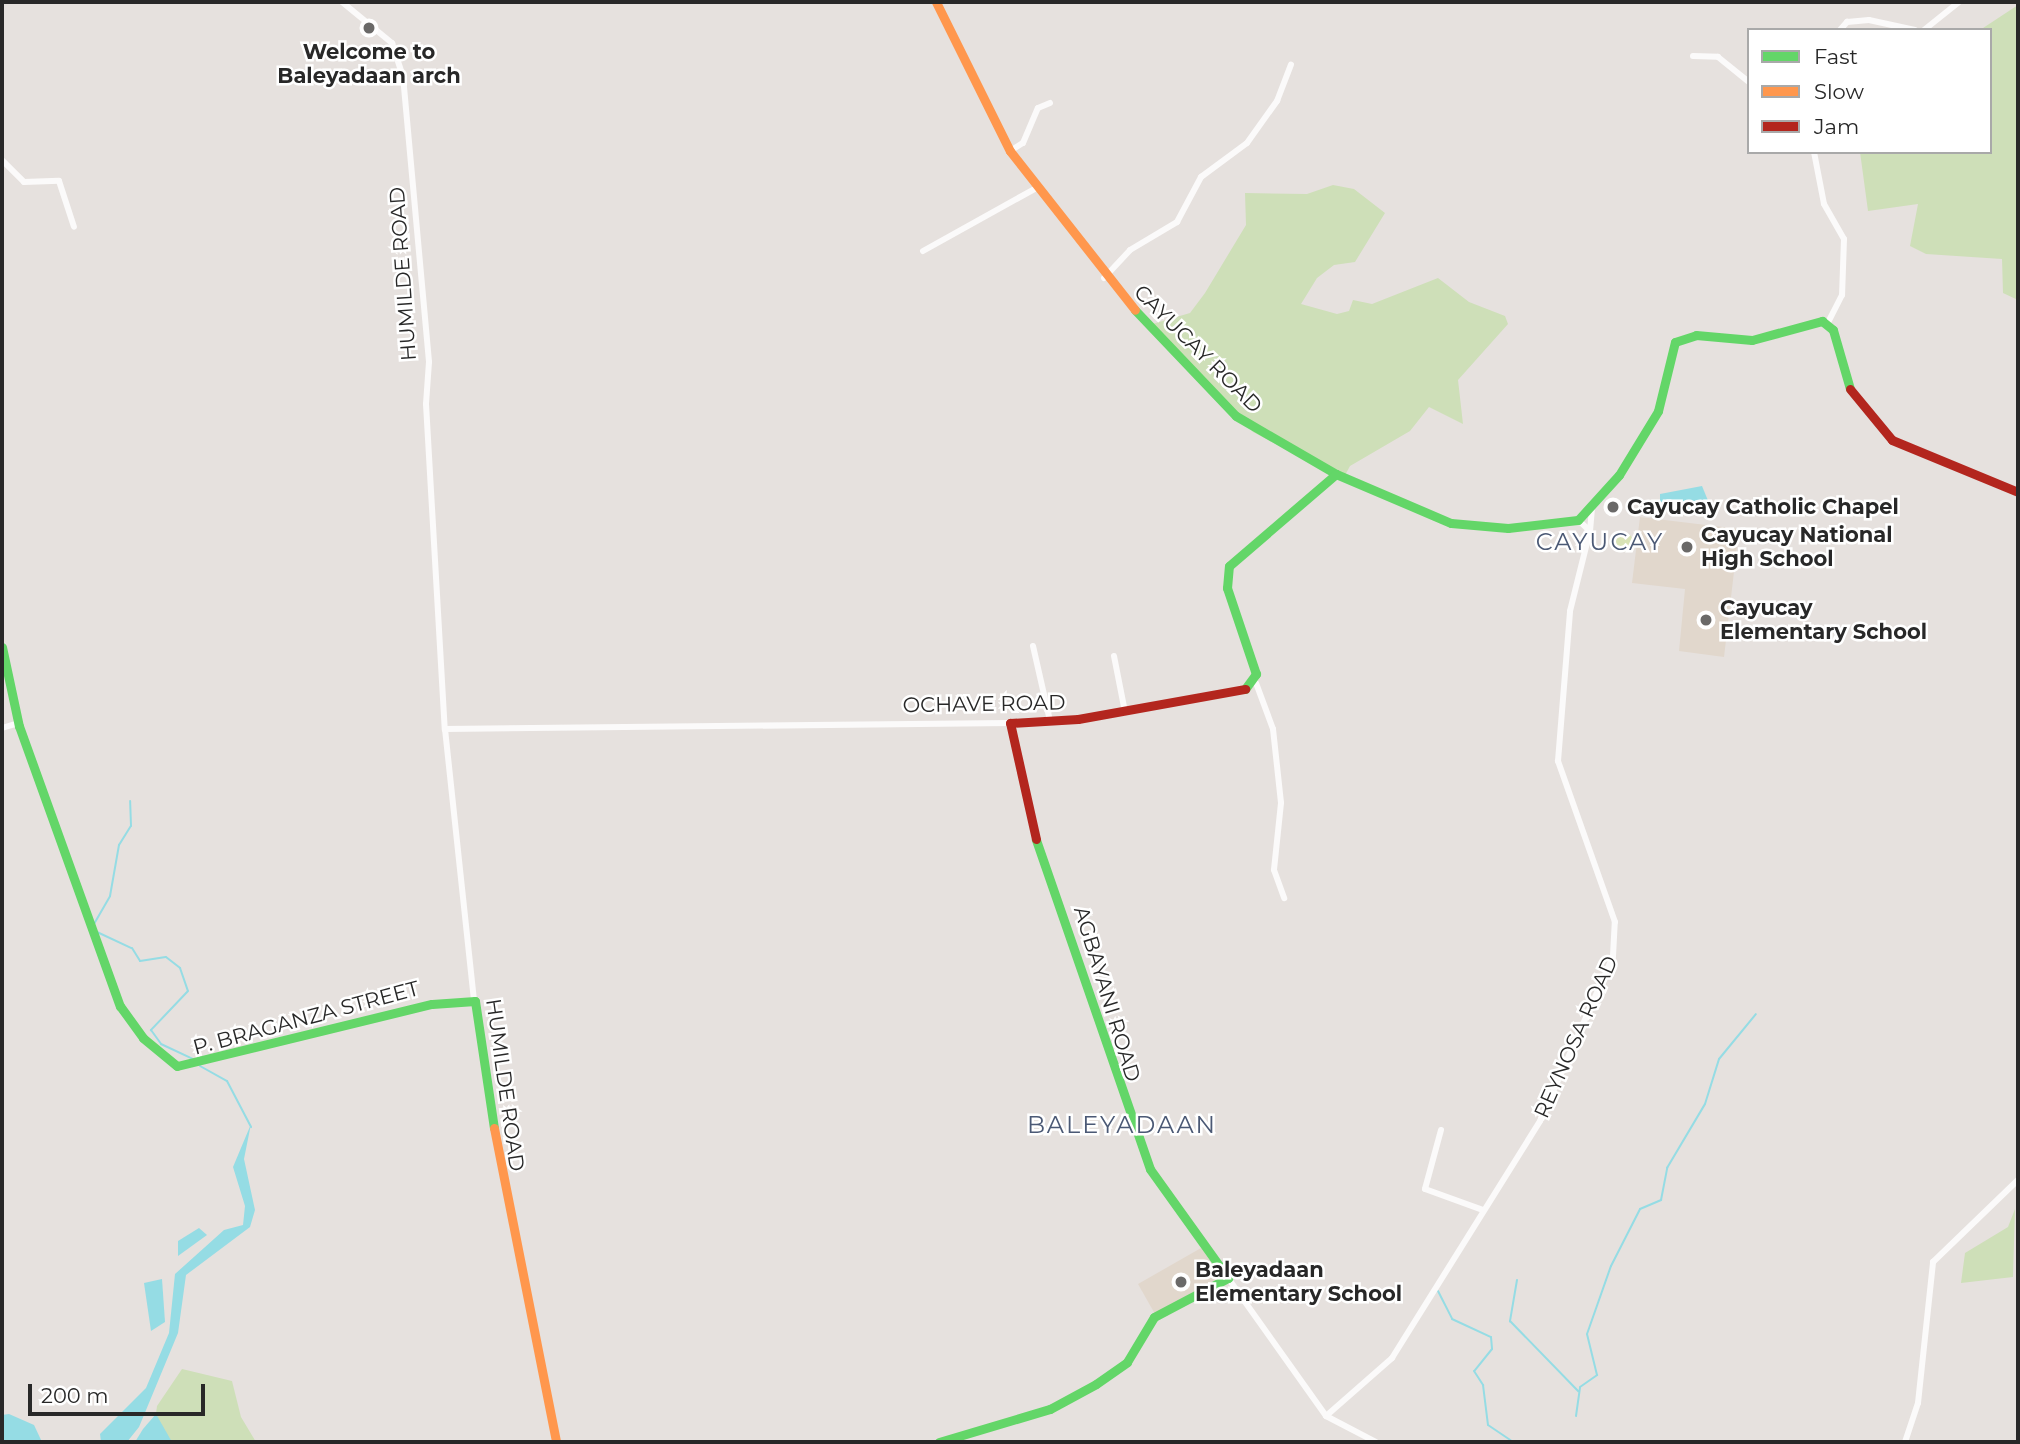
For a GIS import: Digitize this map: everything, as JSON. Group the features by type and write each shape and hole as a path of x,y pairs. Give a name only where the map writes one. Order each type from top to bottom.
{"street":[{"name":"HUMILDE ROAD","path":"342,2 397,49 403,76 438,534 445,729 474,1000 507,1219 556,1442"},
{"name":"CAYUCAY ROAD","path":"936,2 1010,151 1036,188 1104,278 1236,416 1336,474 1451,523 1508,528 1578,520 1592,510 1631,458 1658,411 1671,348 1681,337 1752,340 1828,323"},
{"path":"1926,28 1959,2"},
{"path":"1842,28 1847,22 1869,20 1906,28"},
{"path":"1693,55 1718,57 1747,80"},
{"path":"1104,278 1129,250 1177,222 1201,177 1244,147 1277,101 1291,65"},
{"path":"1010,151 1023,142 1038,108 1050,103"},
{"path":"1814,154 1824,204 1844,239 1842,295 1828,323 1847,384 1892,440 2018,492"},
{"path":"2,160 24,182 59,181 74,227"},
{"path":"923,251 1036,188"},
{"path":"1284,898 1274,870 1281,803 1273,729 1227,588 1229,566 1336,474"},
{"name":"REYNOSA ROAD","path":"1326,1416 1392,1358 1547,1109 1616,944 1610,903 1558,761 1570,611 1590,531 1592,510"},
{"path":"1578,520 1590,531"},
{"path":"1033,646 1050,721"},
{"name":"P. BRAGANZA STREET","path":"2,647 18,723 125,1015 177,1066 432,1004 474,1000"},
{"path":"1114,656 1125,712"},
{"name":"OCHAVE ROAD","path":"445,729 1050,721 1125,712 1240,692 1256,683"},
{"path":"2,728 18,723"},
{"name":"AGBAYANI ROAD","path":"1010,723 1030,818 1127,1116 1150,1169 1326,1416 1376,1442"},
{"path":"1441,1130 1425,1189 1483,1210"},
{"path":"1905,1442 1918,1403 1933,1262 2018,1180"},
{"path":"939,1442 1051,1409 1096,1384 1127,1363 1158,1313 1228,1278"}],"shaded area":[{"path":"1640,517 1739,529 1724,657 1679,651 1685,589 1632,583"},
{"name":"Baleyadaan Elementary School","path":"1201,1248 1225,1281 1155,1314 1138,1284"}],"green space":[{"path":"2018,5 2018,300 2003,293 2002,259 1926,254 1910,246 1918,204 1868,211 1860,154 1992,154 1992,28 1983,28"},
{"path":"1333,185 1354,189 1385,213 1355,262 1334,265 1317,278 1301,304 1337,314 1349,311 1353,300 1372,304 1438,278 1469,302 1505,316 1508,324 1458,380 1463,424 1429,407 1410,431 1350,466 1343,479 1253,432 1149,325 1190,313 1205,293 1246,225 1245,193 1307,194"},
{"path":"1623,532 1630,535 1633,542 1630,549 1623,552 1616,549 1613,542 1616,535"},
{"path":"2015,1209 2013,1277 1961,1283 1965,1253 2008,1227"},
{"path":"182,1369 232,1381 241,1417 256,1442 172,1442 155,1421 157,1406"}],"water":[{"path":"1702,486 1709,503 1704,508 1673,510 1660,501 1660,494"},
{"path":"251,1124 244,1159 255,1210 250,1227 186,1275 178,1333 139,1427 127,1442 101,1442 100,1434 146,1388 169,1333 175,1274 224,1230 243,1225 245,1206 233,1167"},
{"path":"199,1228 207,1235 178,1256 178,1241"},
{"path":"162,1279 165,1322 151,1331 144,1283"},
{"path":"9,1414 34,1425 42,1442 2,1442 2,1415"},
{"path":"156,1414 172,1442 135,1442 143,1429"}],"waterway":[{"path":"94,924 110,896 119,845 131,826 130,801"},
{"path":"97,932 132,948 140,961 166,957 180,968 188,991 151,1030 161,1044 193,1059"},
{"path":"1576,1416 1580,1387 1597,1375 1587,1334 1611,1266 1640,1209 1661,1200 1667,1168 1705,1104 1719,1059 1756,1014"},
{"path":"200,1066 227,1081 251,1127"},
{"path":"1517,1280 1510,1321 1578,1391"},
{"path":"1438,1291 1452,1319 1491,1337 1492,1349 1474,1371 1483,1385 1488,1425 1513,1442"}],"traffic: fast":[{"path":"1135,310 1236,416 1336,474 1451,523 1508,528 1578,520 1619,475 1658,411 1675,342 1696,335 1752,340 1822,321 1833,330 1850,389"},
{"path":"1245,689 1256,674 1227,588 1229,566 1336,474"},
{"path":"2,647 19,726 120,1006 143,1038 177,1066 432,1004 475,1001 494,1128"},
{"path":"939,1442 1050,1409 1096,1384 1127,1362 1154,1317 1228,1278 1150,1169 1036,839"}],"traffic: slow":[{"path":"936,2 1010,151 1135,310"},
{"path":"494,1128 556,1442"}],"traffic: jam":[{"path":"1850,389 1892,440 2018,492"},
{"path":"1036,839 1010,723 1078,719 1245,689"}],"place":[{"name":"Welcome to Baleyadaan arch","path":"369,28"},
{"name":"Cayucay Catholic Chapel","path":"1613,507"},
{"name":"Cayucay National High School","path":"1687,547"},
{"name":"Cayucay Elementary School","path":"1706,620"},
{"name":"Baleyadaan Elementary School","path":"1181,1282"}],"district":[{"name":"CAYUCAY","path":"1600,542"},
{"name":"BALEYADAAN","path":"1122,1125"}]}
